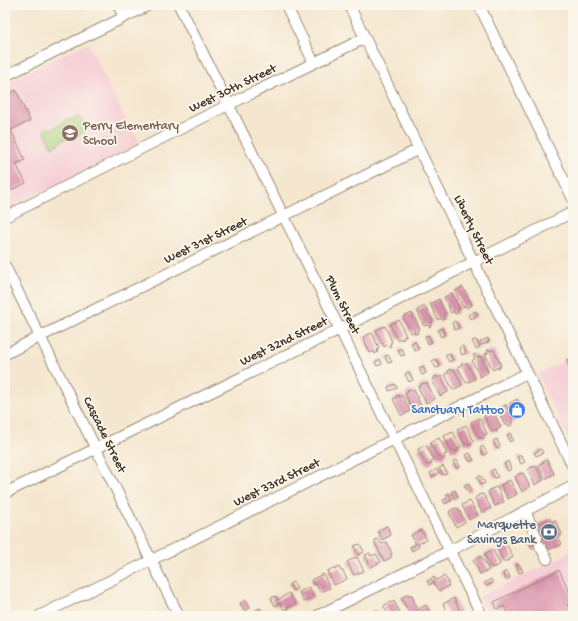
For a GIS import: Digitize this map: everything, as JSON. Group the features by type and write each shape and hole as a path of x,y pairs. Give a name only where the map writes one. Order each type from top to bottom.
{"street":[{"path":"118,5 124,17"},
{"path":"5,76 149,5"},
{"name":"Plum Street","path":"179,5 482,616"},
{"path":"286,5 314,63"},
{"name":"Liberty Street","path":"349,5 573,467"},
{"path":"479,5 573,199"},
{"name":"West 30th Street","path":"5,217 365,38"},
{"name":"West 31st Street","path":"5,354 419,149"},
{"name":"West 32nd Street","path":"5,493 573,212"},
{"name":"Cascade Street","path":"5,266 179,616"},
{"name":"West 33rd Street","path":"39,616 527,373"},
{"path":"317,616 573,486"},
{"path":"525,511 547,558"}],"shaded area":[{"name":"Perry Elementary School","path":"88,43 128,124 141,143 5,210 5,83"},
{"path":"573,357 573,449 537,374"},
{"path":"573,551 573,616 488,616 479,597"}],"green space":[{"path":"78,116 80,120 83,121 82,125 85,131 78,135 76,133 70,138 59,142 59,144 57,145 56,143 54,146 51,146 44,130 48,127 52,129 63,123 63,121 68,118 70,120"}],"building":[{"path":"16,90 30,121 11,130 25,160 16,164 26,183 5,193 5,96"},
{"path":"463,287 472,305 467,308 466,305 463,307 455,291"},
{"path":"452,293 460,309 457,310 458,313 455,314 454,311 451,313 444,297"},
{"path":"439,299 446,315 443,316 445,319 442,320 441,318 438,320 430,304"},
{"path":"425,306 433,322 430,323 431,326 429,327 428,325 424,326 417,310"},
{"path":"475,311 478,316 470,319 468,315"},
{"path":"412,313 420,329 417,330 418,333 415,334 414,331 411,333 403,317"},
{"path":"399,320 406,336 403,337 404,339 402,340 401,338 397,340 390,324"},
{"path":"455,321 459,328 455,330 452,323"},
{"path":"385,326 392,342 390,343 391,346 388,347 387,345 384,347 376,330"},
{"path":"442,328 445,335 441,337 438,330"},
{"path":"372,333 379,348 377,350 378,352 375,354 374,351 370,353 363,337"},
{"path":"428,335 432,342 428,344 425,336"},
{"path":"488,338 489,342 482,345 480,342"},
{"path":"476,340 480,347 476,349 472,341"},
{"path":"415,341 419,349 415,351 411,343"},
{"path":"463,346 466,353 462,355 459,348"},
{"path":"401,348 405,355 401,356 398,350"},
{"path":"489,349 490,351 494,350 501,366 499,366 500,368 498,369 498,367 493,370 485,354 488,353 487,351"},
{"path":"449,353 453,360 449,362 445,355"},
{"path":"475,354 477,358 481,356 488,372 480,377 472,361 475,359 473,355"},
{"path":"388,355 392,362 388,363 385,356"},
{"path":"573,357 573,376 566,360"},
{"path":"380,359 382,364 377,366 375,362"},
{"path":"436,359 440,367 436,368 432,361"},
{"path":"463,363 467,363 475,379 466,383 458,367"},
{"path":"423,366 426,373 422,375 419,368"},
{"path":"450,369 451,371 454,369 462,385 453,390 445,374 449,372 448,370"},
{"path":"409,372 413,380 409,382 405,374"},
{"path":"437,376 437,378 441,376 448,392 440,396 432,380"},
{"path":"423,383 427,383 435,399 426,403 418,387"},
{"path":"395,384 397,388 389,391 388,387"},
{"path":"410,389 411,391 414,390 421,406 412,410 405,394 408,392 407,390"},
{"path":"398,395 399,397 402,395 410,411 403,415 401,415 393,399"},
{"path":"517,399 521,407 522,406 525,415 517,419 509,404"},
{"path":"506,405 514,421 511,422 512,425 509,426 508,424 505,425 497,409"},
{"path":"493,411 501,427 497,429 498,430 496,432 495,430 492,432 484,416"},
{"path":"480,418 487,434 484,435 485,438 483,439 482,437 479,438 471,422"},
{"path":"466,425 474,441 471,442 472,444 469,446 468,443 465,445 457,429"},
{"path":"453,432 461,447 457,449 458,451 456,452 455,450 452,452 444,436"},
{"path":"510,433 513,440 510,442 507,435"},
{"path":"439,438 447,454 444,455 445,458 442,459 441,457 438,458 430,443"},
{"path":"497,439 500,447 497,449 493,441"},
{"path":"426,445 434,460 431,462 432,464 429,465 426,465 418,449"},
{"path":"483,446 487,453 483,455 480,448"},
{"path":"541,449 543,453 536,456 534,453"},
{"path":"470,453 474,460 470,462 466,455"},
{"path":"521,455 525,462 521,464 517,457"},
{"path":"457,460 460,467 456,468 453,461"},
{"path":"547,460 554,474 545,479 538,465"},
{"path":"508,461 511,469 508,471 504,464"},
{"path":"443,466 447,473 443,475 439,468"},
{"path":"536,466 543,480 535,485 528,470 531,467"},
{"path":"437,469 439,473 432,477 430,473"},
{"path":"494,469 498,477 495,478 491,471"},
{"path":"523,473 530,487 522,492 515,477 518,474"},
{"path":"481,476 485,483 481,485 477,477"},
{"path":"510,480 517,494 508,499 501,485"},
{"path":"468,483 472,490 468,492 464,485"},
{"path":"497,487 504,502 495,506 488,492"},
{"path":"455,490 458,497 455,499 451,492"},
{"path":"449,493 452,500 445,504 443,500 448,498 446,495"},
{"path":"483,494 491,508 482,513 475,498 478,495"},
{"path":"470,501 478,515 469,520 462,505"},
{"path":"454,508 458,508 465,522 456,527 449,512"},
{"path":"550,518 551,522 555,520 562,534 558,536 562,544 548,550 545,543 533,550 529,542 542,536 536,525"},
{"path":"387,526 391,535 382,540 378,531"},
{"path":"421,530 422,533 424,533 426,540 418,544 419,547 412,551 410,547 416,544 411,535"},
{"path":"378,539 382,544 387,542 392,554 390,555 392,557 384,561 375,543 375,540"},
{"path":"506,543 513,557 504,562 497,547"},
{"path":"360,544 364,552 358,555 354,546"},
{"path":"493,550 500,564 495,568 495,566 491,568 484,554"},
{"path":"370,553 371,556 376,554 381,562 371,567 365,555"},
{"path":"481,556 489,570 485,572 486,573 484,572 480,574 473,560"},
{"path":"357,557 364,571 354,575 347,562"},
{"path":"519,564 523,572 519,573 516,565"},
{"path":"339,567 347,579 334,585 327,571 333,568 334,570"},
{"path":"559,570 573,599 573,601 567,605 573,616 509,616 504,606 497,609 494,602"},
{"path":"507,571 510,578 506,580 503,573"},
{"path":"323,574 330,588 320,592 316,584 314,585 311,580"},
{"path":"444,576 449,582 447,583 449,586 439,591 434,582 429,585 427,581 434,577 436,580"},
{"path":"491,579 493,583 486,586 484,583"},
{"path":"293,582 297,589 293,591 289,584"},
{"path":"309,587 314,597 304,602 299,592"},
{"path":"289,593 296,604 284,610 280,603 275,606 271,598 276,596 278,600"},
{"path":"408,594 410,596 412,595 417,610 426,605 430,613 420,616 418,611 410,614 401,598"},
{"path":"454,598 462,616 449,616 443,604"},
{"path":"246,600 250,608 244,611 240,603"},
{"path":"394,601 401,615 389,616 384,606 389,602"},
{"path":"260,608 264,616 251,616 250,613"},
{"path":"377,610 380,616 367,615 371,612"}],"place":[{"name":"Perry Elementary School","path":"70,133"},
{"name":"Sanctuary Tattoo","path":"517,410"},
{"name":"Marquette Savings Bank","path":"549,532"}]}
